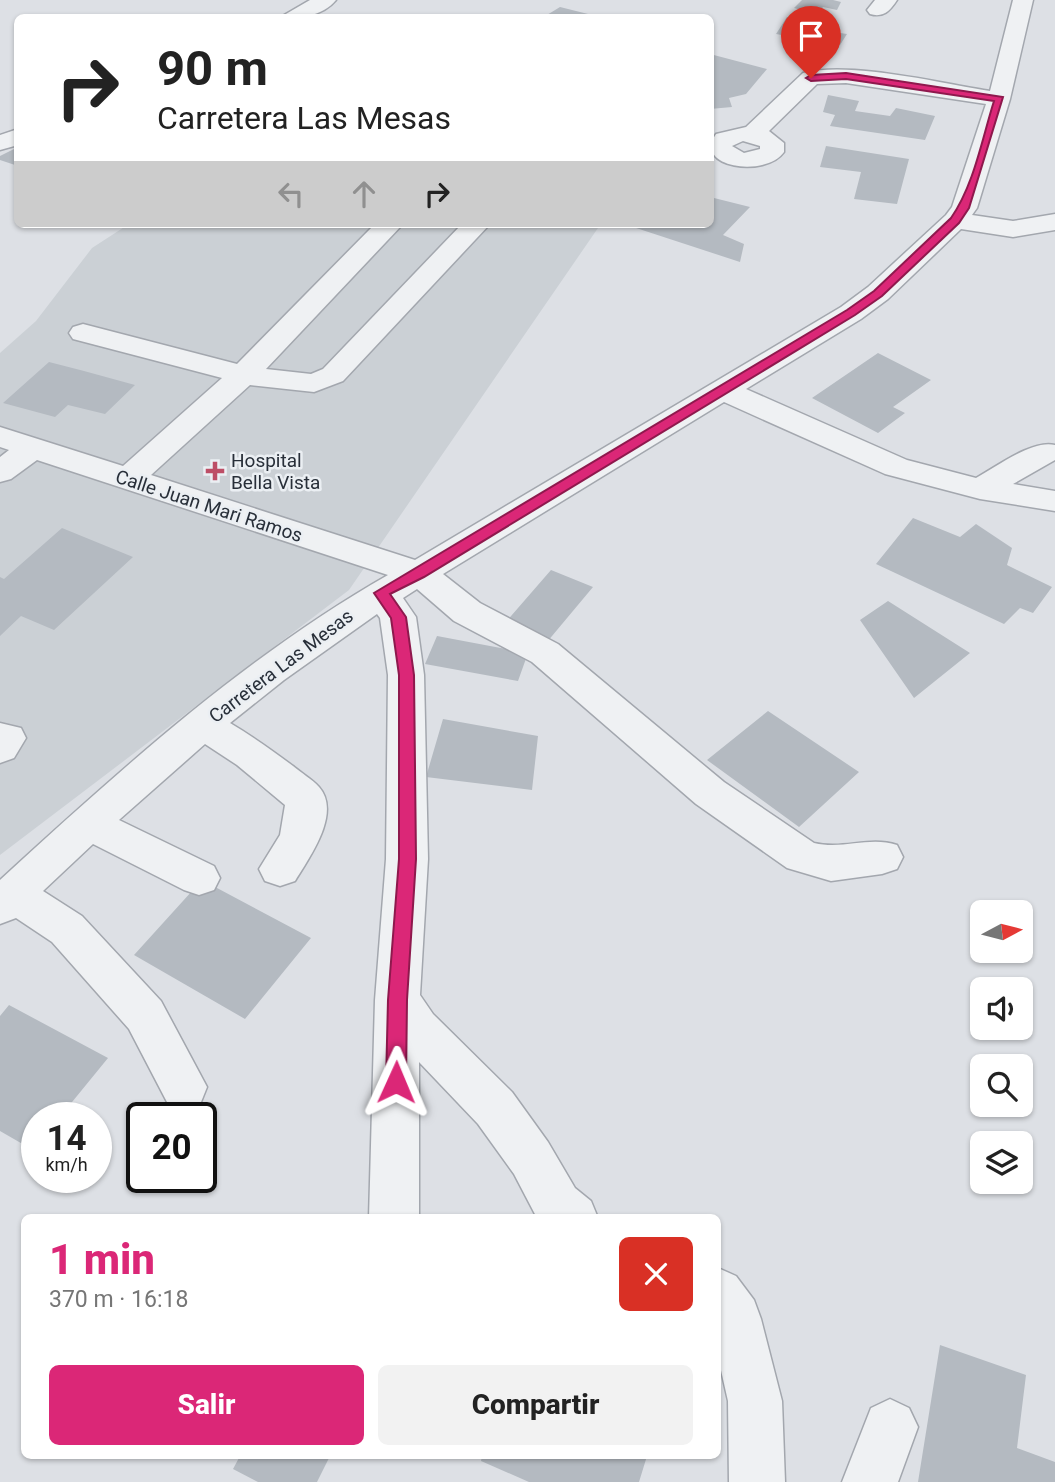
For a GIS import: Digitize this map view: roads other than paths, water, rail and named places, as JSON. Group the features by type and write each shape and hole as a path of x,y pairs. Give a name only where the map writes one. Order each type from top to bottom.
{"street":[{"path":"297,14 326,0"},
{"name":"Carretera Las Mesas","path":"6,900 244,688 381,593 724,391 860,306 887,285 955,220 964,208 981,163 1023,0"},
{"path":"716,140 722,150 734,157 761,158 772,152 772,143 751,135 811,78 846,76 999,99"},
{"path":"955,220 1013,229 1055,222"},
{"path":"128,480 243,375 386,228"},
{"path":"83,333 243,375 314,383 333,374 473,228"},
{"path":"724,391 896,467 980,489 1055,501"},
{"name":"Calle Juan Mari Ramos","path":"0,437 419,573"},
{"path":"0,472 32,448"},
{"path":"980,489 1046,452"},
{"path":"419,573 467,612 545,653 710,793 802,856 831,864 882,857"},
{"path":"381,593 398,617 406,675 407,859 397,1000 394,1214"},
{"path":"203,724 251,755 305,798 307,812 304,829 280,869"},
{"path":"0,737 6,738 0,748"},
{"path":"89,824 199,878"},
{"path":"6,900 67,929 145,1015 184,1087"},
{"path":"397,1000 417,1028 495,1108 531,1158 557,1205 568,1214"},
{"path":"721,1298 735,1319 755,1401 757,1482"},
{"path":"870,1482 890,1427"}],"place":[{"name":"Hospital Bella Vista","path":"215,471"}]}
